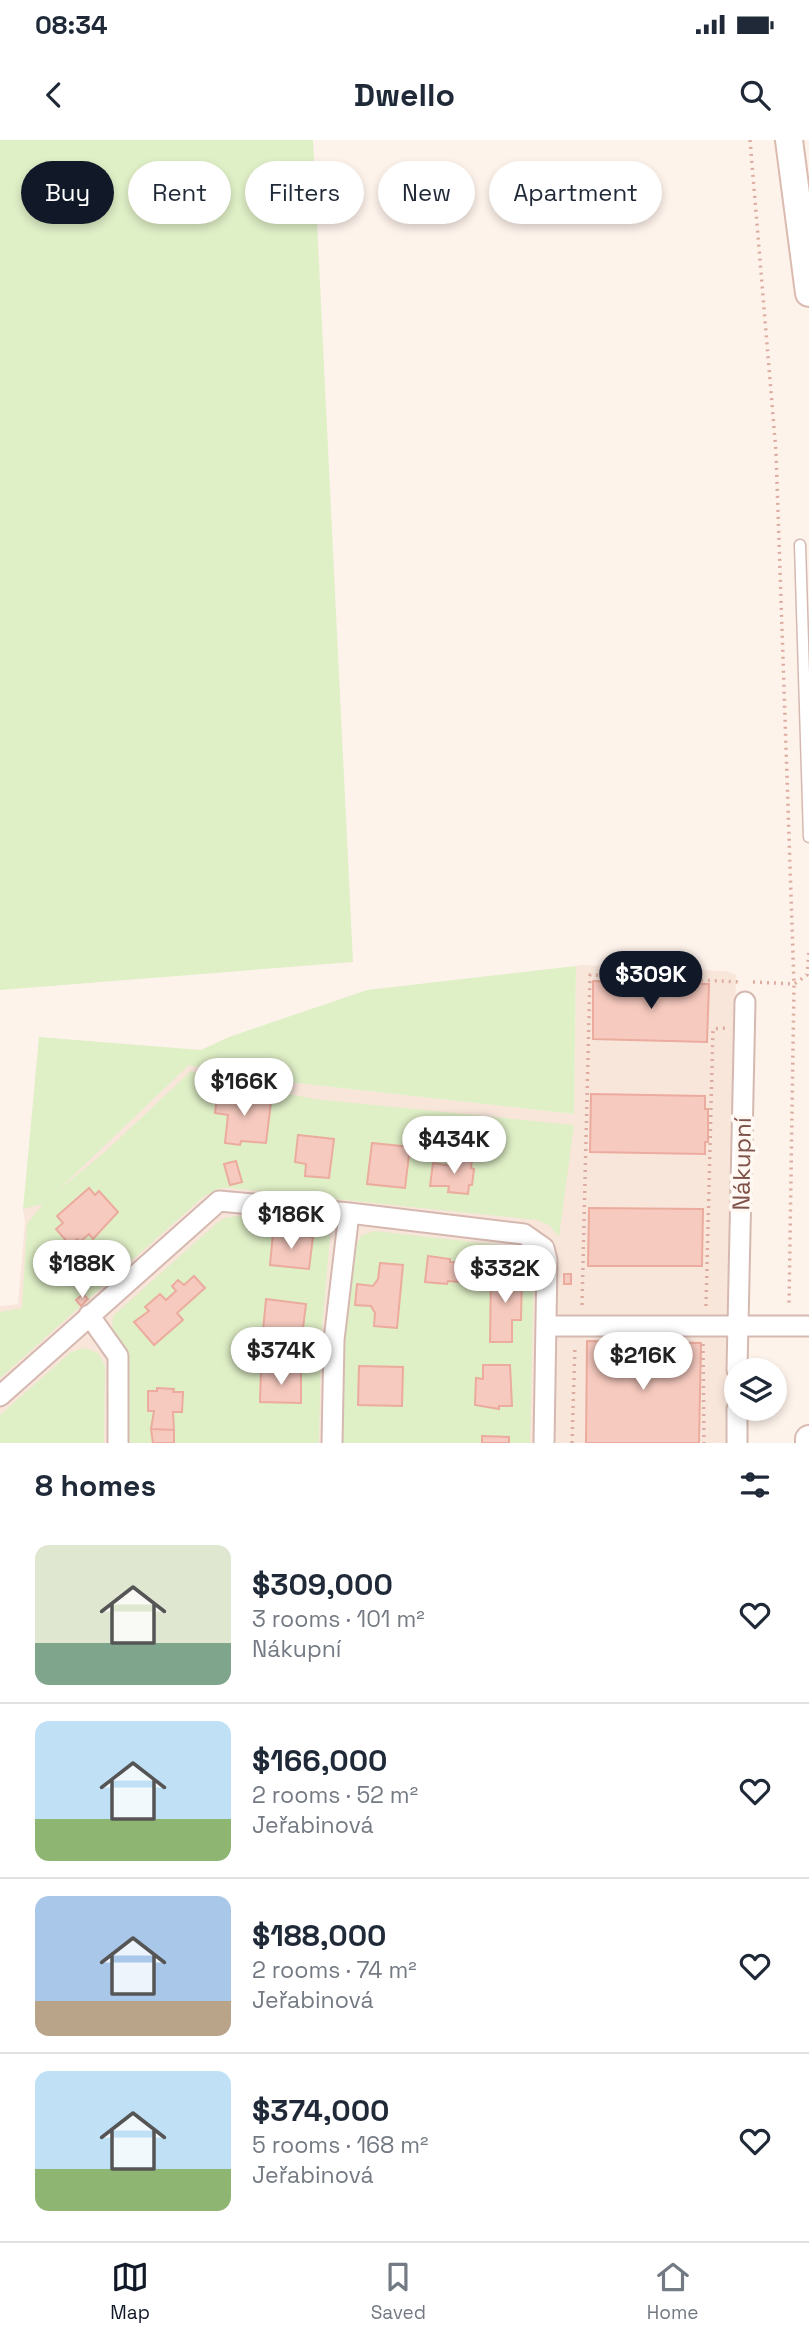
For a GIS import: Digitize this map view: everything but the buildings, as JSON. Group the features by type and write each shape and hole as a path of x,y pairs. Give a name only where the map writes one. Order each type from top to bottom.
{"main road":[{"path":"789,140 809,293"}],"street":[{"name":"Nákupní","path":"737,1358 746,1002"},
{"path":"0,1396 219,1201 524,1234 534,1239 544,1248 547,1260 544,1443"},
{"path":"332,1443 334,1340 349,1213"},
{"path":"89,1315 118,1356 118,1443"},
{"path":"546,1326 809,1326"},
{"path":"737,1421 737,1443"}],"lane":[{"path":"800,545 809,837"}],"path":[{"path":"750,140 776,452 794,984 789,1326"},
{"path":"582,1308 590,975 794,984 807,975 809,951"},
{"path":"706,1311 713,1029 745,1026"},
{"path":"572,1443 575,1333"},
{"path":"703,1335 704,1443"}],"shaded area":[{"path":"576,966 727,971 736,975 729,1358 724,1358 724,1421 728,1421 728,1443 0,1443 0,1306 18,1304 25,1222 23,1209 44,1203 188,1065 234,1076 574,1114"}],"green space":[{"path":"0,140 313,140 314,161 245,161 245,224 317,224 353,962 0,990"},
{"path":"576,966 574,1114 234,1076 189,1065 57,1191 105,1152 191,1071 225,1081 314,1099 574,1125 559,1237 549,1225 537,1220 220,1188 203,1197 0,1378 0,1312 22,1308 27,1224 43,1204 23,1209 39,1037 201,1050 229,1037 367,990"},
{"path":"236,1216 314,1225 321,1227 330,1237 321,1340 319,1443 128,1443 129,1362 125,1350 112,1332 113,1316 217,1223"},
{"path":"375,1231 517,1247 528,1252 534,1266 530,1443 342,1443 344,1344 354,1248 362,1235"},
{"path":"85,1348 98,1353 105,1366 104,1443 0,1443 0,1415 71,1352"}]}
